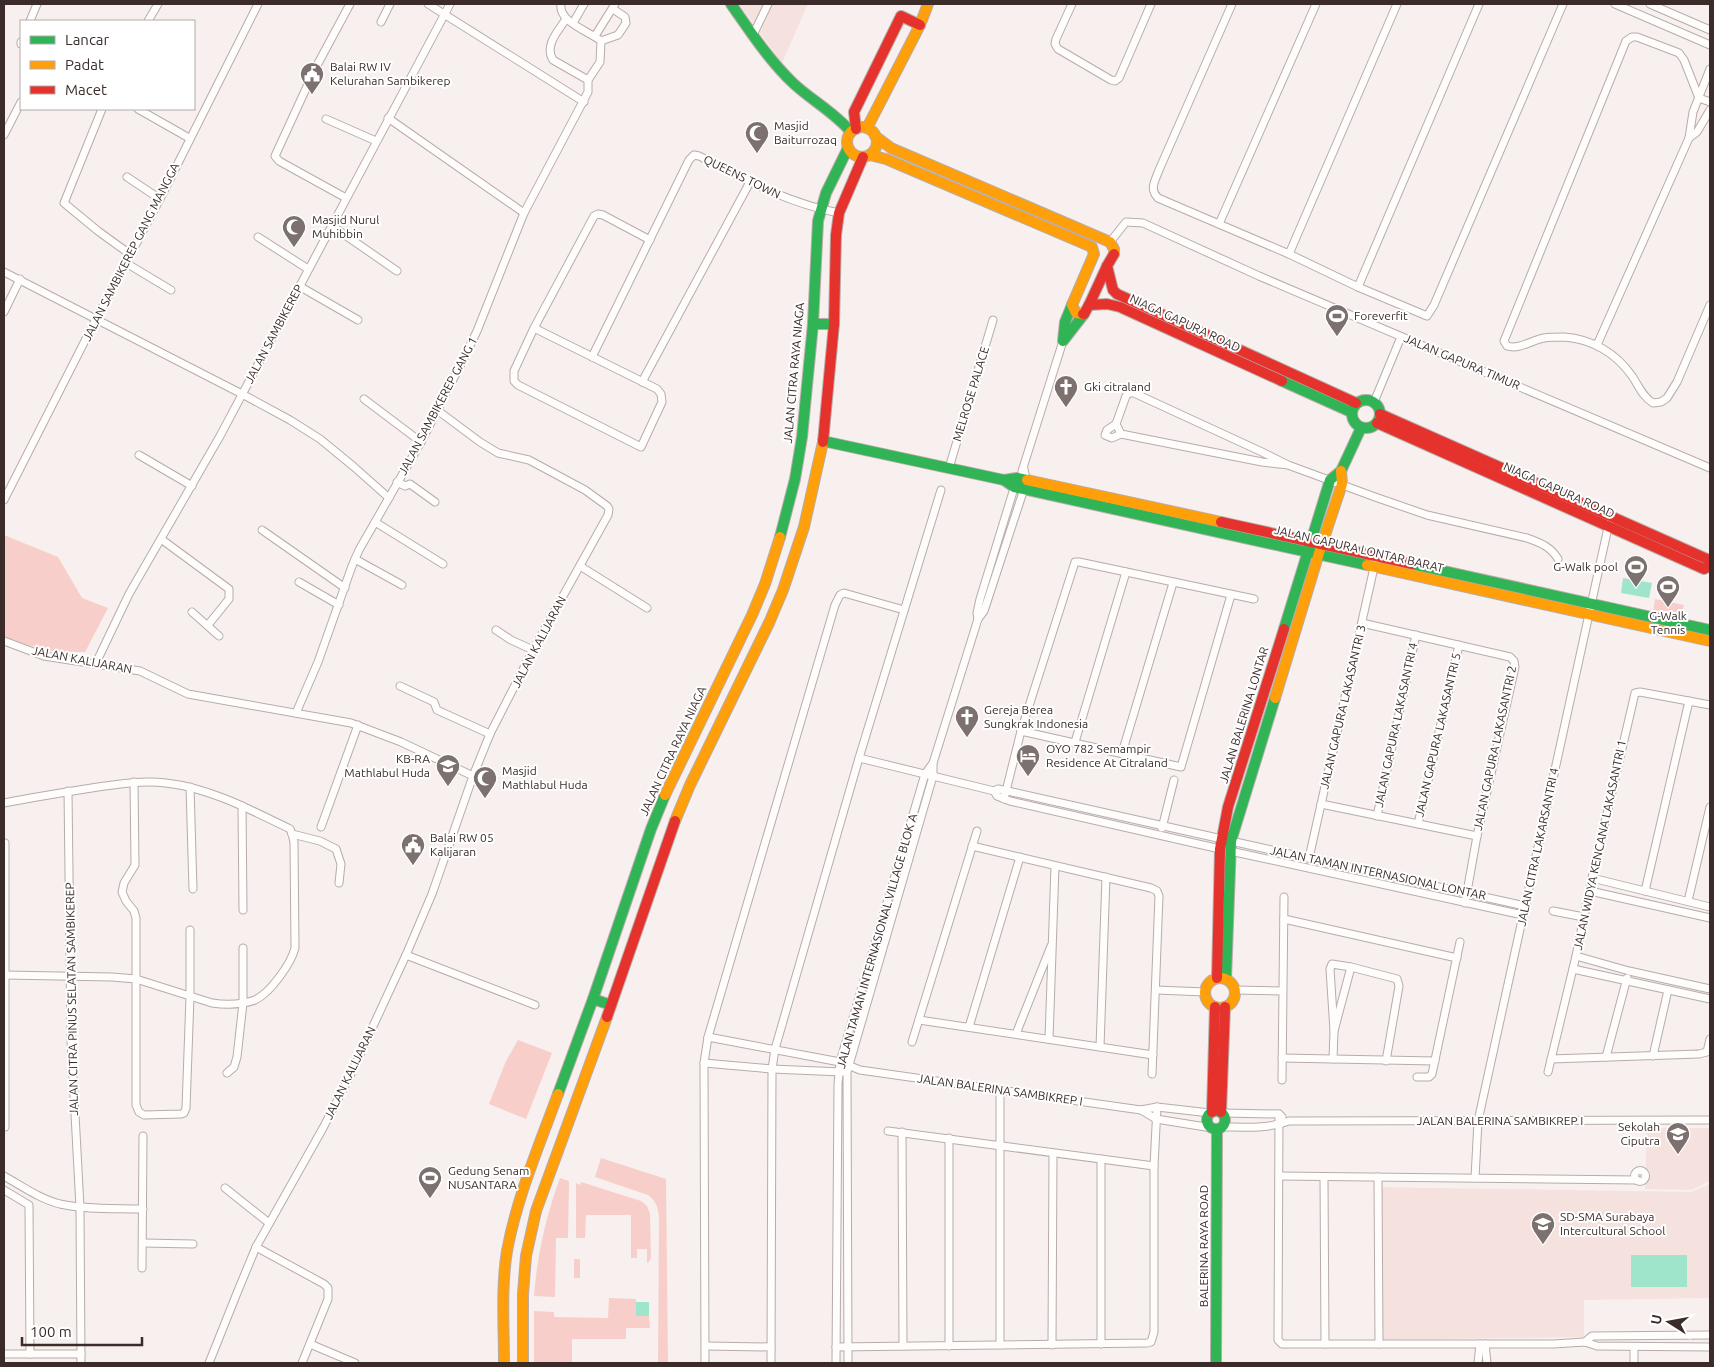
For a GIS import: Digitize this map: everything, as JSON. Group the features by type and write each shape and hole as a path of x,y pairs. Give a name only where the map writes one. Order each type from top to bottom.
{"street":[{"path":"30,20 37,4"},
{"path":"149,20 158,4"},
{"name":"JALAN SAMBIKEREP GANG MANGGA","path":"4,500 96,319 160,199 258,4"},
{"path":"346,198 279,161 275,156 315,69 350,4"},
{"path":"381,22 390,4"},
{"path":"428,4 584,102"},
{"name":"JALAN SAMBIKEREP","path":"96,663 129,594 192,486 450,4"},
{"path":"561,4 561,12 569,21 598,38 618,35 626,23 625,17 614,6 598,38 600,62 588,80 553,60 549,50 551,43 569,21 584,4"},
{"path":"731,4 771,59 792,82 841,120 858,130 871,131 891,148 1110,242"},
{"path":"753,35 768,4"},
{"path":"928,4 920,25 858,130 847,140 848,148 854,155 886,159 1092,247 1094,254 1066,316 1063,341"},
{"path":"1072,4 1056,39 1058,49 1111,80 1116,80 1119,78 1152,4"},
{"path":"1232,4 1199,76 1152,188 1154,194 1158,198 1290,254 1420,314 1429,314 1434,305 1563,4"},
{"path":"1220,224 1316,4"},
{"path":"1290,254 1397,4"},
{"path":"1358,287 1479,4"},
{"path":"1614,4 1710,45"},
{"path":"1650,4 1710,30"},
{"path":"858,130 854,112 901,16 920,25"},
{"path":"1710,102 1699,98 1684,60 1679,53 1637,37 1632,37 1626,41 1504,341 1507,346 1514,347 1544,338 1559,337 1574,338 1597,345 1613,355 1621,363 1648,399 1654,403 1662,402 1667,398 1677,382 1710,305"},
{"path":"1597,345 1689,138 1693,112 1710,69"},
{"name":"JALAN SAMBIKEREP GANG 1","path":"296,713 322,653 355,559 420,442 477,331 524,213 584,102 589,89 588,80"},
{"path":"4,135 20,104"},
{"path":"102,110 64,203 131,255"},
{"path":"140,110 189,138"},
{"path":"1689,138 1697,132 1710,110"},
{"path":"388,118 524,213"},
{"path":"326,119 376,141"},
{"path":"523,1363 523,1294 526,1256 536,1211 611,1005 670,834 690,785 769,623 783,590 804,527 823,441 834,324 836,235 839,212 866,156 876,147 875,136"},
{"name":"JALAN CITRA RAYA NIAGA","path":"504,1363 505,1272 507,1254 518,1206 593,999 651,829 673,776 752,615 765,584 784,520 795,479 802,437 813,324 816,237 820,209 848,148"},
{"name":"QUEENS TOWN","path":"650,240 689,160 694,155 792,201 839,212"},
{"path":"127,177 160,199"},
{"path":"642,382 750,182"},
{"path":"534,328 592,357 642,382 657,389 661,394 662,402 641,448 518,386 514,381 514,371 534,328 594,216 598,214 603,215 650,240 592,357"},
{"name":"JALAN GAPURA TIMUR","path":"1110,242 1126,222 1143,224 1259,276 1710,468"},
{"path":"332,226 397,271"},
{"path":"258,237 308,269"},
{"name":"NIAGA GAPURA ROAD","path":"1110,242 1115,248 1115,253 1107,266 1113,290 1117,294 1354,407"},
{"path":"126,264 171,290"},
{"path":"1063,341 1087,310 1107,266"},
{"path":"4,272 290,420 320,439 389,498"},
{"path":"4,312 20,280"},
{"path":"299,286 358,320"},
{"path":"1072,305 1076,312 1087,310"},
{"name":"NIAGA GAPURA ROAD","path":"1087,310 1115,305 1127,309 1354,407"},
{"name":"MELROSE PALACE","path":"949,468 993,320"},
{"path":"813,324 834,324"},
{"path":"1374,402 1401,337"},
{"name":"JALAN TAMAN INTERNASIONAL VILLAGE BLOK A","path":"848,1363 848,1069 933,776 933,763 978,619 984,612 1063,341"},
{"path":"1288,465 1262,462 1121,434 1112,438 1105,435 1107,430 1116,424 1126,396 1134,393 1288,465 1427,514 1527,538 1551,550 1558,560"},
{"path":"364,399 420,442"},
{"path":"1365,399 1374,402 1377,405 1378,419 1370,428 1361,428 1353,422 1354,407 1365,399"},
{"name":"JALAN KALIJARAN","path":"210,1363 236,1293 256,1247 340,1095 406,955 443,863 473,776 490,734 533,650 609,512 607,506 585,490 529,460 498,453 437,410"},
{"name":"NIAGA GAPURA ROAD","path":"1378,419 1708,565"},
{"path":"1116,424 1121,434"},
{"name":"JALAN BALERINA LONTAR","path":"1226,845 1246,793 1315,548 1330,480 1341,471 1361,428"},
{"name":"JALAN GAPURA LONTAR BARAT","path":"823,441 1004,480 1021,480 1590,609 1710,641"},
{"path":"139,455 192,486"},
{"name":"JALAN BALERINA LONTAR","path":"1222,978 1226,845 1234,789 1315,548 1342,484 1341,471"},
{"path":"397,482 405,486 410,484 435,502"},
{"path":"771,1363 772,1069 775,1049 859,758 941,490"},
{"name":"JALAN CITRA LAKARSANTRI 4","path":"1475,1178 1478,1121 1610,521"},
{"path":"375,522 444,564"},
{"path":"262,530 345,588"},
{"path":"162,539 229,589 229,599 208,625"},
{"path":"355,559 402,585"},
{"name":"JALAN GAPURA LAKASANTRI 3","path":"1309,858 1375,561"},
{"path":"1004,799 1021,731 1073,563 1080,562 1254,599"},
{"path":"580,566 647,608"},
{"path":"1075,742 1126,572"},
{"path":"299,582 339,605"},
{"path":"1122,753 1173,583"},
{"path":"765,584 783,590"},
{"path":"705,1363 704,1063 708,1036 835,605 840,595 844,593 904,610"},
{"path":"1021,731 1180,766 1232,594"},
{"name":"JALAN GAPURA LONTAR BARAT","path":"1590,609 1710,630"},
{"path":"192,612 220,636"},
{"name":"JALAN GAPURA LAKASANTRI 2","path":"1362,623 1510,657 1515,663 1477,836 1465,903"},
{"path":"496,630 533,650"},
{"name":"JALAN GAPURA LAKASANTRI 4","path":"1377,816 1416,635"},
{"name":"JALAN KALIJARAN","path":"4,641 44,656 140,671 188,694 358,725 401,742 473,776"},
{"name":"JALAN GAPURA LAKASANTRI 5","path":"1418,824 1458,645"},
{"path":"400,686 434,702 437,710 490,734"},
{"name":"JALAN WIDYA KENCANA LAKASANTRI 1","path":"1548,1072 1635,693 1640,692 1710,705"},
{"path":"1644,891 1689,701"},
{"path":"320,827 358,725"},
{"name":"JALAN TAMAN INTERNASIONAL LONTAR","path":"859,758 994,791 998,789 1163,826 1226,845 1348,877 1523,916"},
{"name":"JALAN TAMAN INTERNASIONAL VILLAGE BLOK A","path":"836,1363 840,1062 925,774 933,763"},
{"path":"1160,835 1174,780"},
{"path":"134,782 135,865 124,883 122,892 134,911 136,918 136,1105 139,1112 144,1115 177,1115 185,1111 190,997 190,930"},
{"path":"4,803 68,791 134,782 163,782 190,787 242,806 290,829 292,834 295,948 293,958 276,981 259,998 242,1003 212,1003 136,979 5,975"},
{"path":"190,787 193,889"},
{"path":"1234,789 1246,793"},
{"name":"JALAN CITRA PINUS SELATAN SAMBIKEREP","path":"68,791 71,1059 80,1207 81,1363"},
{"name":"JALAN TAMAN INTERNASIONAL LONTAR","path":"994,791 997,796 1004,799 1160,835 1309,858 1525,906"},
{"path":"1047,809 1048,800"},
{"path":"1321,804 1477,836"},
{"path":"242,806 243,910"},
{"path":"1688,902 1710,807"},
{"path":"912,1042 977,831"},
{"path":"292,834 320,841 336,849 341,864 339,883"},
{"path":"4,843 6,1127"},
{"path":"972,846 1106,877 1157,891 1156,990 1152,1074"},
{"path":"969,1027 1020,857"},
{"path":"1049,1039 1054,939 1055,866"},
{"path":"1348,877 1350,867"},
{"path":"1100,1047 1106,877"},
{"path":"1592,878 1710,907"},
{"path":"1590,891 1710,918"},
{"path":"1282,1080 1284,897"},
{"path":"1553,911 1584,917"},
{"path":"1284,919 1457,958"},
{"path":"1016,1034 1054,939"},
{"path":"1418,1077 1430,1077 1436,1061 1460,942"},
{"path":"227,1073 234,1067 237,1060 242,1003 243,948"},
{"path":"406,955 535,1005"},
{"path":"1576,956 1629,971 1710,989"},
{"path":"1333,1060 1334,1031 1331,966 1335,964 1394,978 1399,982 1386,1061"},
{"path":"1334,1031 1351,967"},
{"path":"1573,969 1710,1000"},
{"path":"1606,1057 1629,971"},
{"path":"1222,978 1232,983 1235,990 1233,1000 1220,1007 1208,1001 1205,992 1211,980 1222,978"},
{"path":"1156,990 1205,992"},
{"path":"1235,990 1282,991"},
{"path":"1653,1056 1668,990"},
{"path":"593,999 611,1005"},
{"path":"1216,1112 1220,1007"},
{"path":"919,1020 1153,1055"},
{"name":"JALAN BALERINA SAMBIKREP I","path":"708,1036 840,1062 848,1069"},
{"path":"1551,1059 1705,1053 1708,1050 1710,1039"},
{"path":"1282,1058 1436,1061"},
{"name":"JALAN BALERINA SAMBIKREP I","path":"704,1063 772,1069 860,1070 1140,1110 1156,1107 1216,1112 1279,1114"},
{"path":"1000,1090 1000,1345"},
{"path":"836,1347 1147,1344 1153,1338 1156,1107"},
{"name":"JALAN BALERINA SAMBIKREP I","path":"1140,1110 1156,1119 1217,1128 1262,1127 1289,1121 1710,1120"},
{"path":"1216,1112 1226,1118 1217,1128 1208,1123 1208,1116 1216,1112"},
{"path":"1279,1114 1289,1121"},
{"path":"1279,1114 1279,1342 1285,1344 1552,1344 1585,1342 1597,1346 1710,1347"},
{"name":"BALERINA RAYA ROAD","path":"1216,1363 1217,1128"},
{"path":"888,1131 1154,1166"},
{"path":"902,1132 903,1346"},
{"path":"142,1268 143,1136"},
{"path":"949,1138 949,1346"},
{"path":"1052,1344 1054,1152"},
{"path":"1101,1159 1101,1344"},
{"path":"4,1176 59,1204 80,1207 143,1209"},
{"path":"1279,1176 1636,1180"},
{"path":"1324,1177 1325,1344"},
{"path":"1378,1177 1379,1344"},
{"path":"225,1188 269,1223"},
{"path":"4,1190 28,1205 30,1354"},
{"path":"837,1221 848,1219"},
{"path":"143,1243 193,1244"},
{"path":"256,1247 327,1286 328,1299 302,1363"},
{"path":"1585,1342 1592,1336 1710,1335"},
{"path":"310,1344 355,1363"},
{"path":"1478,1363 1483,1344"},
{"path":"1483,1344 1487,1363"},
{"path":"706,1346 772,1347"},
{"path":"1634,1347 1634,1363"},
{"path":"4,1354 81,1354"}],"shaded area":[{"path":"739,4 808,4 782,63"},
{"path":"4,535 58,557 82,598 108,608 85,652 55,652 13,641 4,636"},
{"name":"G-Walk pool","path":"1623,578 1652,583 1649,598 1621,593"},
{"name":"G-Walk Tennis","path":"1655,599 1684,605 1681,617 1653,612"},
{"path":"518,1040 552,1053 526,1119 489,1104 506,1061"},
{"name":"Sekolah Ciputra","path":"1647,1128 1710,1128 1710,1181 1691,1190 1645,1189"},
{"path":"601,1158 666,1179 668,1363 658,1363 659,1217 657,1207 648,1195 595,1177"},
{"path":"560,1178 569,1181 568,1238 556,1238 555,1297 534,1296 543,1236"},
{"path":"581,1182 641,1201 647,1206 650,1214 651,1257 649,1262 647,1263 647,1249 637,1249 637,1258 631,1258 631,1215 586,1215 585,1238 576,1238 576,1183 580,1185"},
{"name":"SD-SMA Surabaya Intercultural School","path":"1710,1184 1710,1298 1584,1300 1584,1337 1377,1340 1375,1187 1691,1192"},
{"path":"1631,1255 1687,1255 1687,1287 1631,1287"},
{"path":"574,1259 580,1259 580,1278 574,1278"},
{"path":"609,1298 636,1299 636,1316 649,1316 650,1328 626,1328 626,1339 572,1339 572,1363 534,1363 534,1311 554,1312 554,1317 608,1318"},
{"path":"636,1302 649,1302 649,1316 636,1316"}],"traffic: fast":[{"path":"731,4 760,45 784,74 851,132"},
{"path":"780,537 795,479 802,437 813,324 818,221 826,193 848,148"},
{"path":"1072,305 1065,322 1063,341 1084,314"},
{"path":"813,324 834,324"},
{"path":"1282,381 1351,412"},
{"path":"1366,400 1376,404 1380,414 1376,424 1366,428 1356,424 1352,414 1356,404 1366,400"},
{"path":"1284,629 1330,480 1341,471 1361,428"},
{"path":"823,441 1004,480 1017,478 1027,480"},
{"path":"1004,480 1014,487 1367,565"},
{"path":"1412,564 1710,630"},
{"path":"1226,979 1231,841 1275,698"},
{"path":"558,1094 593,999 651,829 665,795"},
{"path":"593,999 611,1005"},
{"path":"1212,1111 1220,1111 1225,1116 1225,1120 1223,1127 1212,1129 1207,1124 1207,1116 1212,1111"},
{"path":"1216,1363 1217,1129"}],"traffic: slow":[{"path":"867,128 920,25 928,4"},
{"path":"862,127 868,128 876,136 877,142 876,148 868,156 862,157 856,156 848,148 847,142 848,136 856,128 862,127"},
{"path":"875,136 891,148 1110,242 1114,249 1114,254"},
{"path":"870,155 886,159 1092,247 1094,254 1072,305 1076,313 1083,314"},
{"path":"675,821 690,785 769,623 783,590 804,527 823,442"},
{"path":"1275,698 1342,484 1341,471"},
{"path":"1027,480 1221,522"},
{"path":"665,795 752,615 765,584 780,537"},
{"path":"1367,565 1710,641"},
{"path":"1220,978 1231,982 1235,993 1231,1004 1220,1008 1209,1004 1205,993 1209,982 1220,978"},
{"path":"523,1363 523,1294 526,1256 536,1211 607,1017"},
{"path":"504,1363 503,1293 505,1265 511,1231 536,1152 558,1094"}],"traffic: jam":[{"path":"856,129 854,112 901,16 920,25"},
{"path":"823,442 834,324 836,235 839,213 863,157"},
{"path":"1114,254 1107,266 1113,290 1117,294 1356,403"},
{"path":"1089,305 1107,266"},
{"path":"1083,314 1089,305 1107,304 1120,307 1282,381"},
{"path":"1380,414 1707,559 1710,565"},
{"path":"1377,423 1704,569 1710,566"},
{"path":"1221,522 1412,564"},
{"path":"1217,978 1220,849 1228,807 1284,629"},
{"path":"607,1017 675,821"},
{"path":"1212,1112 1215,1007"},
{"path":"1221,1112 1225,1007"}],"place":[{"name":"Balai RW IV Kelurahan Sambikerep","path":"312,95"},
{"name":"Masjid Baiturrozaq","path":"757,154"},
{"name":"Masjid Nurul Muhibbin","path":"294,248"},
{"name":"Foreverfit","path":"1337,337"},
{"name":"Gki citraland","path":"1066,408"},
{"name":"G-Walk pool","path":"1636,588"},
{"name":"G-Walk Tennis","path":"1668,608"},
{"name":"Gereja Berea Sungkrak Indonesia","path":"967,738"},
{"name":"OYO 782 Semampir Residence At Citraland","path":"1028,777"},
{"name":"KB-RA Mathlabul Huda","path":"448,787"},
{"name":"Masjid Mathlabul Huda","path":"485,799"},
{"name":"Balai RW 05 Kalijaran","path":"413,866"},
{"name":"Sekolah Ciputra","path":"1678,1155"},
{"name":"Gedung Senam NUSANTARA","path":"430,1199"},
{"name":"SD-SMA Surabaya Intercultural School","path":"1543,1245"}]}
